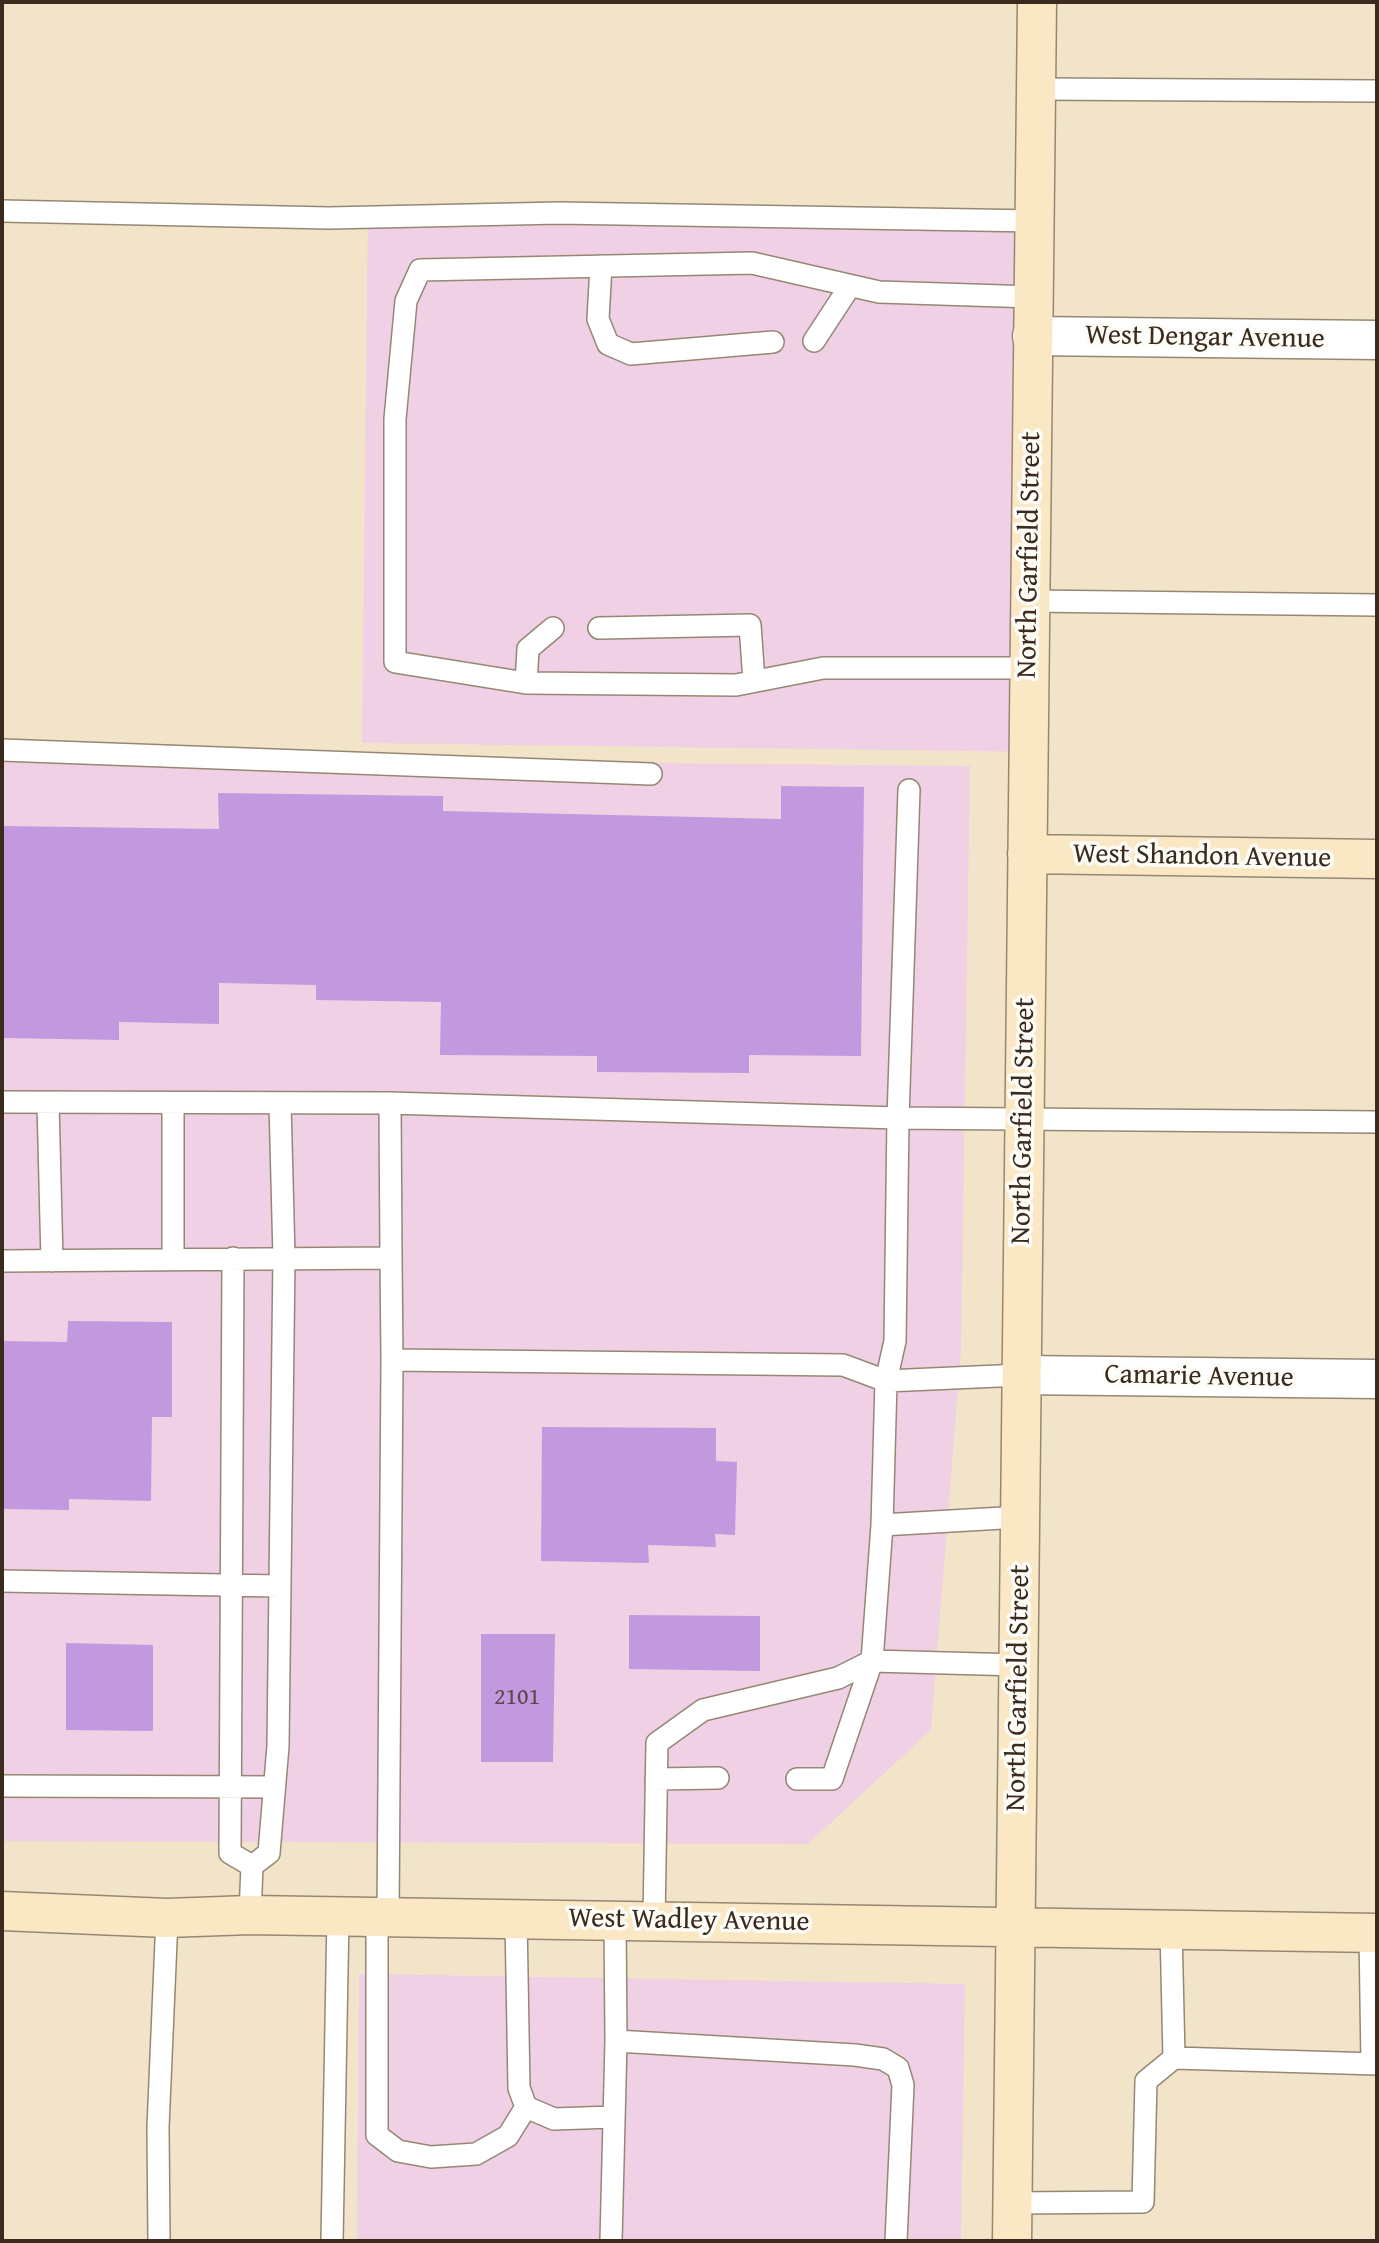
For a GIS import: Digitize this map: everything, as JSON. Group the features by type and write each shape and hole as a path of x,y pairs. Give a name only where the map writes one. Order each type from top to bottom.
{"main road":[{"name":"North Garfield Street","path":"1012,2241 1037,2"},
{"name":"West Shandon Avenue","path":"1027,854 1377,859"},
{"name":"West Wadley Avenue","path":"2,1911 167,1918 250,1915 382,1916 1374,1933"}],"street":[{"name":"West Dengar Avenue","path":"1032,335 1377,340"},
{"name":"Camarie Avenue","path":"1021,1375 1377,1379"}],"lane":[{"path":"1037,89 1377,91"},
{"path":"2,211 329,218 560,213 1035,221"},
{"path":"1029,668 823,668 736,685 526,683 395,662 396,419 406,301 420,270 752,263 879,292 1033,297"},
{"path":"601,266 598,319 608,344 631,354 773,342"},
{"path":"814,341 850,286"},
{"path":"1030,601 1377,605"},
{"path":"600,628 751,625 754,681"},
{"path":"526,683 528,649 553,628"},
{"path":"2,750 651,774"},
{"path":"797,1779 832,1779 872,1661 882,1525 886,1381 895,1341 898,1118 909,790"},
{"path":"2,1102 390,1104 898,1118 1377,1122"},
{"path":"48,1103 52,1261"},
{"path":"173,1103 173,1258"},
{"path":"252,1866 269,1853 278,1746 284,1257 281,1103"},
{"path":"390,1104 392,1360 377,2135 398,2151 431,2157 475,2154 508,2136 526,2107"},
{"path":"233,1258 230,1853 252,1866"},
{"path":"2,1261 391,1258"},
{"path":"392,1360 843,1365 886,1381 1021,1375"},
{"path":"882,1525 1020,1517"},
{"path":"2,1581 279,1586"},
{"path":"654,1920 657,1743 703,1710 838,1678 872,1661 1019,1665"},
{"path":"656,1780 718,1778"},
{"path":"2,1786 274,1787"},
{"path":"250,1915 252,1866"},
{"path":"332,2241 338,1916"},
{"path":"159,2241 158,2127 167,1918"},
{"path":"516,1919 519,2088 526,2107 554,2119 612,2117"},
{"path":"611,2241 616,2041 615,1920"},
{"path":"1171,1928 1174,2058"},
{"path":"1012,2203 1143,2202 1146,2081 1174,2058 1374,2064 1374,1933"},
{"path":"616,2041 855,2055 883,2059 898,2068 903,2085 896,2241"}],"shaded area":[{"path":"368,207 1047,217 1042,752 362,743"},
{"path":"2,757 970,766 961,1350 931,1730 808,1844 2,1841"},
{"path":"359,1974 965,1984 961,2241 357,2241"}],"building":[{"path":"781,786 864,787 861,1056 749,1055 749,1073 597,1072 597,1056 440,1055 441,1002 316,1000 316,985 219,983 219,1024 119,1022 119,1040 2,1038 2,826 219,829 218,793 443,796 443,811 781,819"},
{"path":"68,1321 172,1322 172,1417 152,1417 151,1501 69,1499 69,1510 2,1509 2,1341 67,1342"},
{"path":"542,1427 716,1428 716,1461 737,1462 735,1535 715,1534 716,1547 648,1545 649,1563 541,1561"},
{"path":"629,1615 760,1616 760,1671 629,1669"},
{"path":"481,1634 555,1634 553,1762 481,1762"},
{"path":"66,1643 153,1645 153,1731 66,1730"}]}
